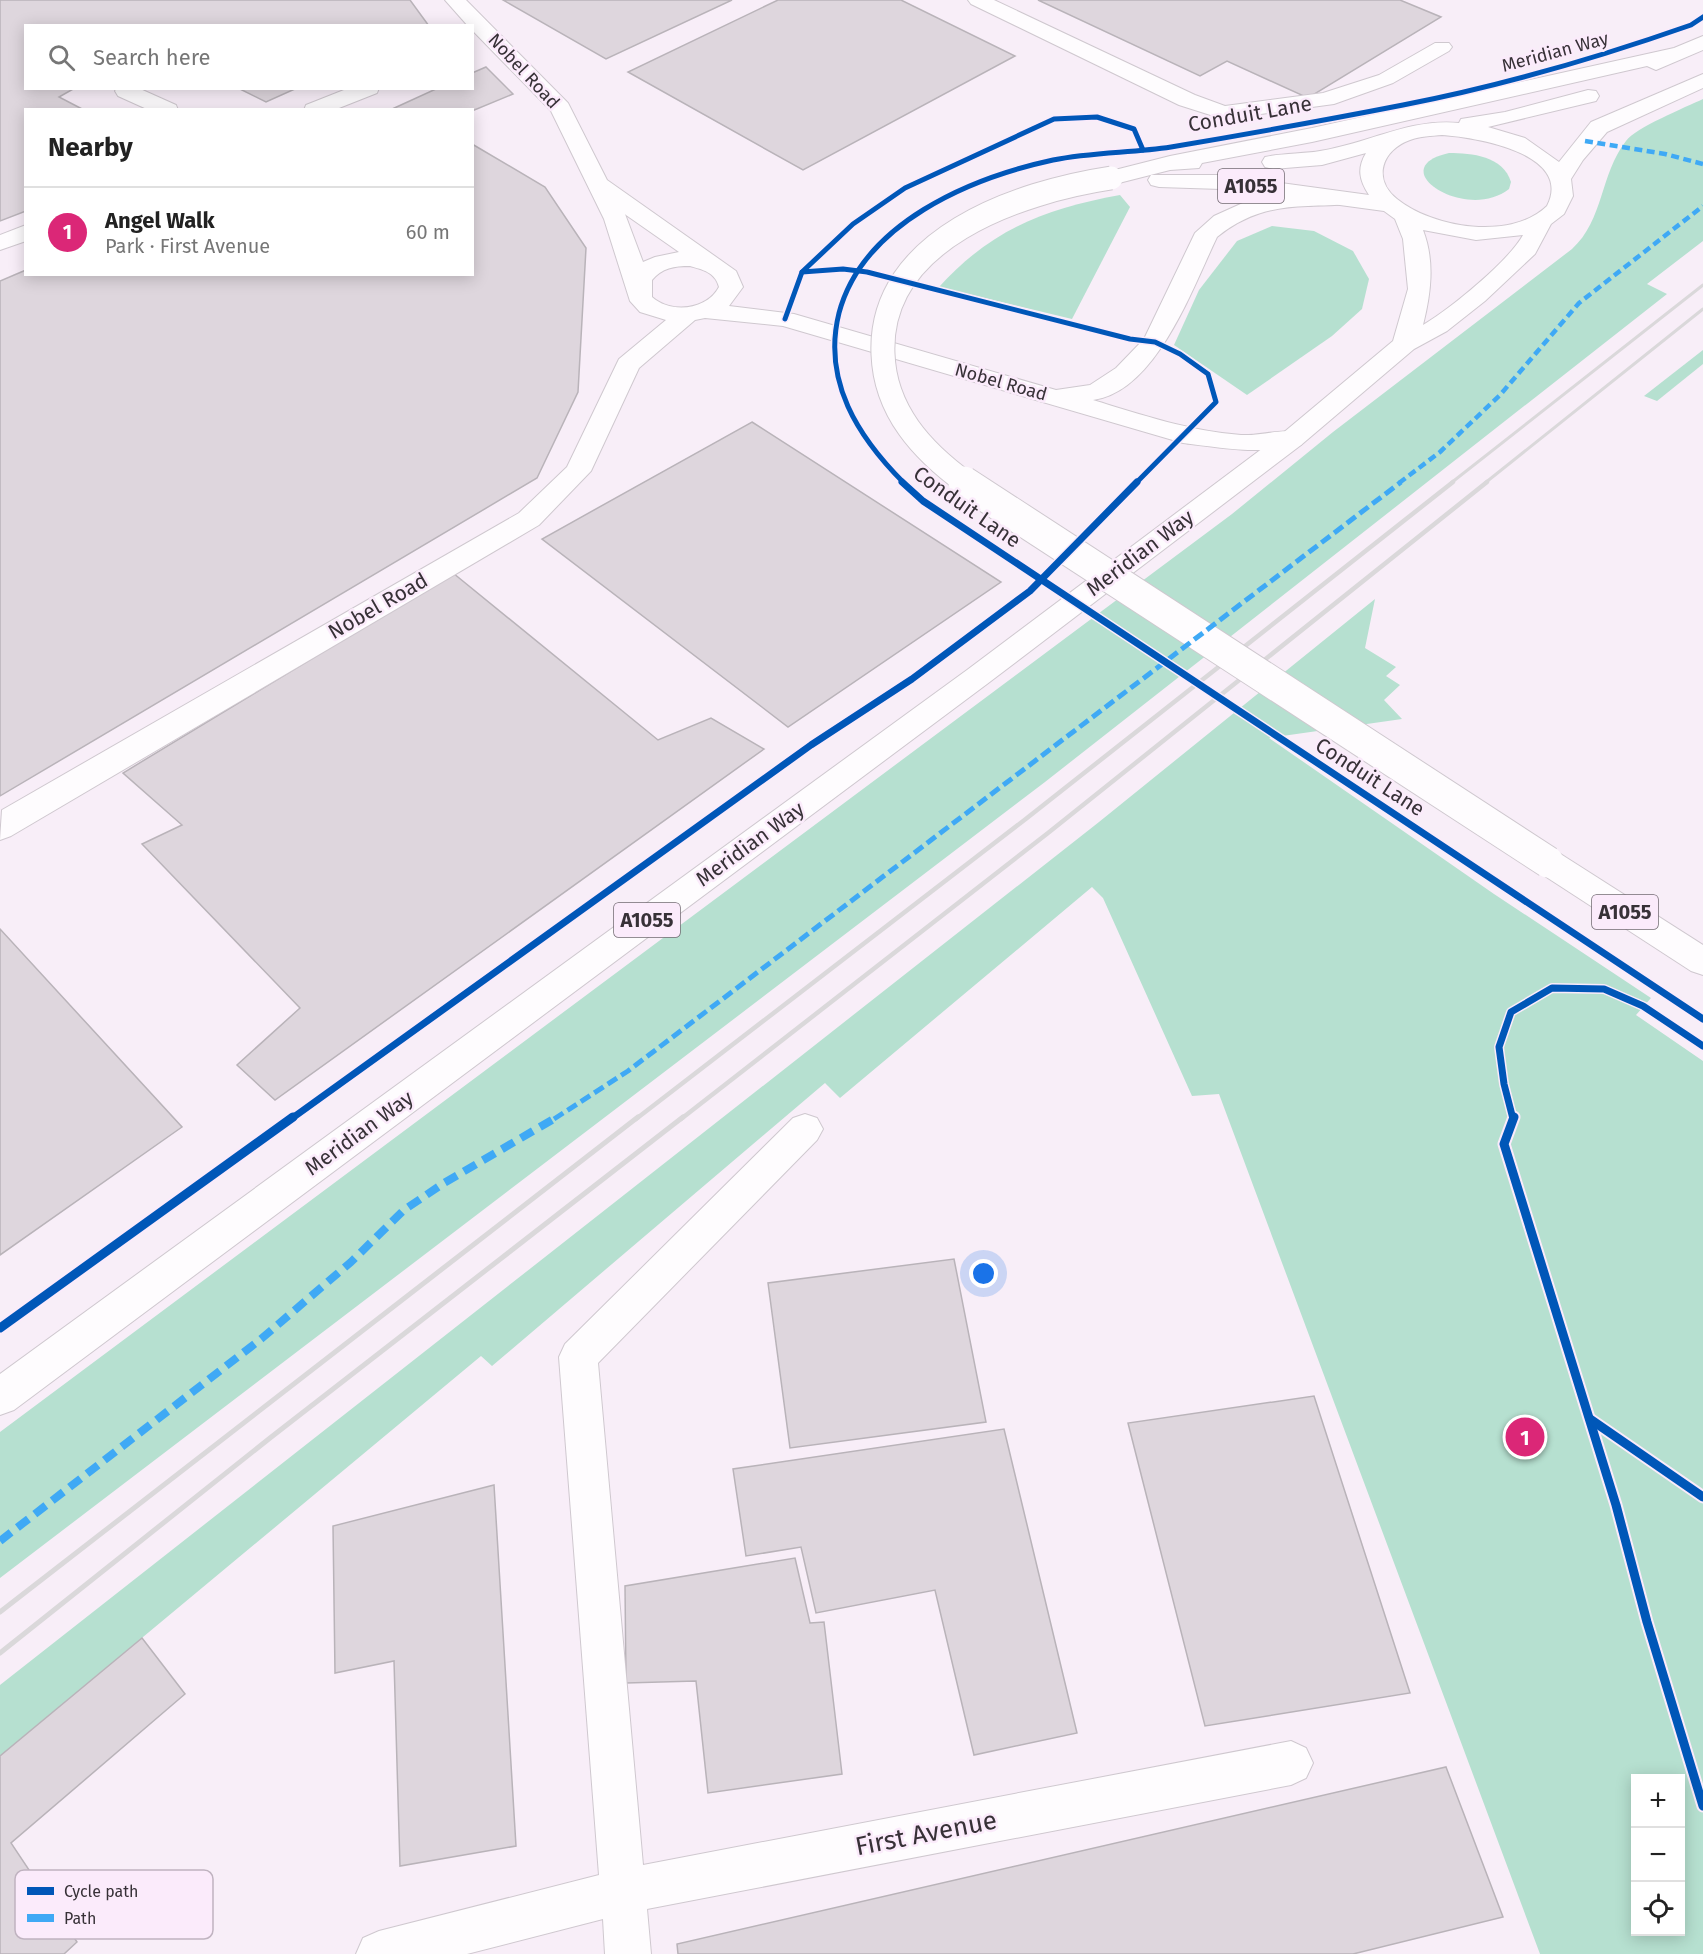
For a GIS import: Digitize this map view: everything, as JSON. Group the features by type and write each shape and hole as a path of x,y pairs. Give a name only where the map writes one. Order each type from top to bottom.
{"main road":[{"name":"Nobel Road","path":"455,0 501,44 560,108 600,181 616,219 637,281 636,291 640,301 656,310 785,319 1052,397 1097,392 1133,366 1155,342 1207,233 1219,222 1244,208 1270,201 1344,198"},
{"path":"978,0 1167,91 1223,113 1326,99 1386,79 1442,47"},
{"name":"A1055","path":"1442,128 1506,118 1586,97 1626,81 1674,54 1703,42"},
{"path":"474,51 501,44"},
{"name":"A1055","path":"1170,163 1312,135 1674,54"},
{"path":"1561,178 1573,156 1599,127 1703,81"},
{"path":"319,108 364,90"},
{"path":"126,91 164,108"},
{"path":"1442,128 1481,132 1526,146 1546,160 1561,178 1564,192 1558,208 1542,220"},
{"name":"Conduit Lane","path":"1442,128 1416,131 1322,158 1268,162 1170,163 1031,195 993,210 943,241 904,277 889,301 882,325 880,351 894,404 912,434 934,458 984,497 1703,962"},
{"path":"1395,138 1376,152 1369,170 1376,189 1397,209 1415,240 1420,289 1405,344"},
{"name":"Conduit Lane","path":"1111,177 1221,182 1344,198 1397,209 1451,229 1492,233 1520,229 1542,220"},
{"name":"Nobel Road","path":"600,181 634,210 715,266 785,319"},
{"name":"Meridian Way","path":"0,1397 977,677 1292,439 1405,344 1438,326 1477,296 1527,249 1542,220"},
{"path":"0,243 24,233"},
{"path":"637,281 644,272 659,263 691,259 715,266"},
{"name":"Nobel Road","path":"0,828 13,818 530,519 578,471 628,364 696,313 727,298 731,288 730,278 715,266"},
{"path":"1052,397 1183,435 1243,443 1292,439"},
{"path":"628,1954 578,1357 805,1130"},
{"name":"First Avenue","path":"379,1954 623,1891 1291,1763"}],"green space":[{"path":"1703,99 1703,241 1647,284 1667,294 1045,782 0,1578 0,1432 1232,514 1333,432 1572,249 1590,225 1611,168 1626,141 1650,124"},
{"path":"1449,153 1477,155 1494,161 1507,173 1511,182 1509,189 1491,198 1472,200 1453,197 1437,189 1427,180 1424,170 1430,160"},
{"path":"1120,195 1130,207 1072,319 939,287 979,250 1021,225 1067,207"},
{"path":"1272,226 1314,231 1353,251 1369,279 1362,309 1332,336 1247,395 1174,345 1199,290 1237,241"},
{"path":"1703,350 1703,364 1657,401 1644,396"},
{"path":"1375,599 1365,648 1396,667 1386,676 1400,685 1384,700 1402,719 1269,738 1494,894 1651,998 1636,1015 1703,1061 1703,1954 1540,1954 1219,1094 1192,1096 1103,898 1092,887 840,1098 825,1083 492,1366 481,1356 0,1756 0,1685 1099,822"}],"building":[{"path":"0,0 410,0 428,24 24,24 24,90 71,90 59,97 80,108 24,108 24,212 0,221"},
{"path":"503,0 732,0 606,59"},
{"path":"778,0 901,0 1015,56 803,170 628,72"},
{"path":"1038,0 1400,0 1441,17 1308,98 1227,61 1200,76"},
{"path":"486,67 513,94 474,110 474,108 394,108 434,90 474,90 474,72"},
{"path":"242,90 293,90 266,102"},
{"path":"474,145 545,187 586,248 578,392 537,478 0,796 0,281 24,271 24,276 474,276"},
{"path":"752,422 1001,582 788,727 542,539"},
{"path":"453,573 658,740 711,718 764,749 275,1100 237,1065 300,1008 142,844 182,825 123,773"},
{"path":"0,929 182,1127 0,1255"},
{"path":"954,1259 986,1422 790,1448 768,1283"},
{"path":"1314,1396 1410,1693 1205,1726 1128,1423"},
{"path":"1004,1429 1077,1733 974,1755 935,1590 816,1613 801,1547 746,1556 733,1469"},
{"path":"494,1485 516,1846 400,1866 394,1661 335,1673 333,1526"},
{"path":"795,1558 810,1623 824,1622 842,1774 708,1793 696,1681 626,1683 625,1586"},
{"path":"142,1638 185,1694 11,1843 29,1870 15,1870 15,1939 75,1939 77,1942 64,1954 0,1954 0,1756"},
{"path":"1446,1767 1503,1917 1353,1954 678,1954 677,1944"}],"railway":[{"path":"1451,483 1703,285"},
{"path":"1485,483 1703,309"},
{"path":"636,1119 1027,818 1453,482"},
{"path":"681,1119 1048,833 1487,482"},
{"path":"0,1612 638,1117"},
{"path":"0,1653 270,1438 683,1117"}],"marked path":[{"path":"1585,141 1665,154 1703,164"},
{"path":"0,1541 261,1339 351,1262 404,1210 444,1183 535,1131 628,1071 1440,452 1500,395 1579,303 1703,206"}],"cycle path":[{"path":"1703,17 1691,25 1621,49 1444,97 1174,146 1054,160 986,180 951,195 917,215 887,238 862,265 844,296 835,330 834,356 838,381 856,426 886,466 923,501 1703,1019"},
{"path":"785,319 802,272 853,224 905,188 1054,119 1097,117 1134,129 1143,150"},
{"path":"0,1328 811,745 912,679 1030,591 1216,402 1208,374 1180,354 1155,342 1130,339 867,272 843,269 802,272"},
{"path":"1703,1046 1643,1006 1604,989 1552,988 1511,1012 1499,1047 1504,1084 1514,1117 1504,1144 1616,1505 1647,1622 1703,1806"},
{"path":"1590,1419 1703,1497"}],"place":[{"name":"Angel Walk","path":"1525,1437"}]}
